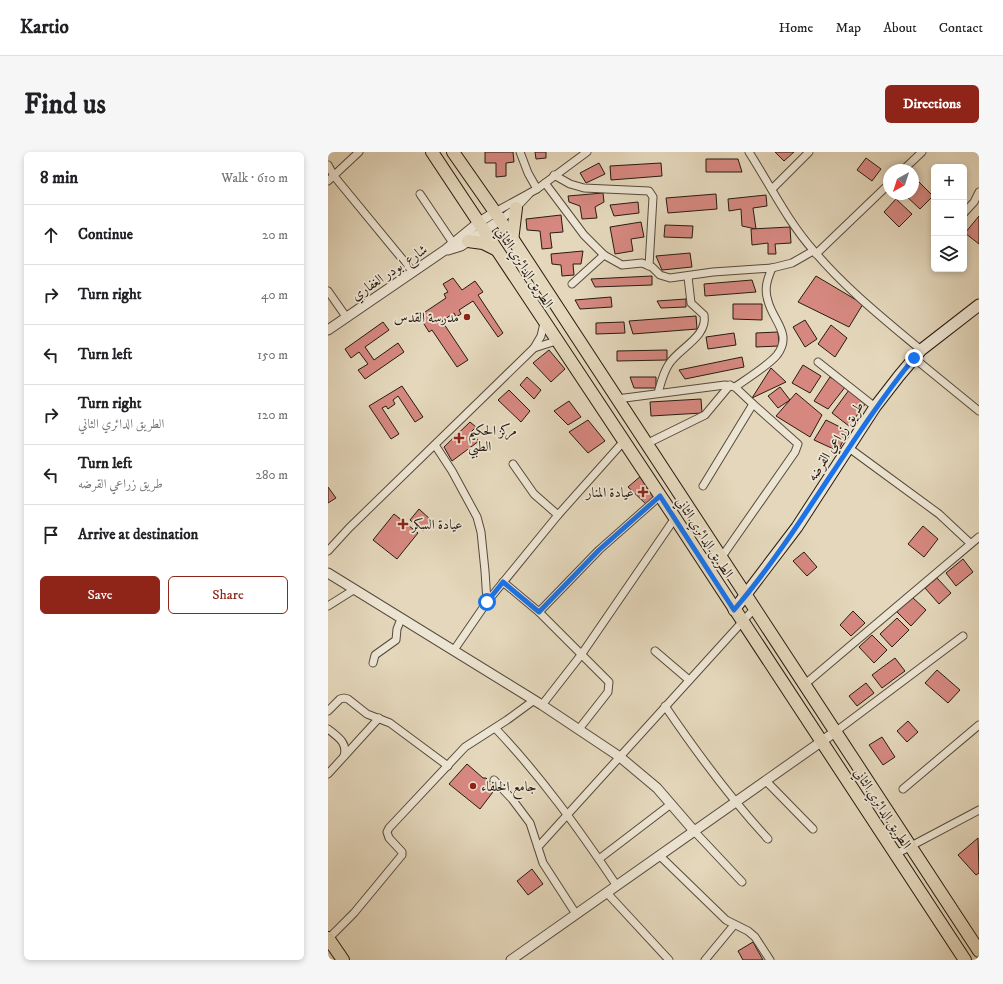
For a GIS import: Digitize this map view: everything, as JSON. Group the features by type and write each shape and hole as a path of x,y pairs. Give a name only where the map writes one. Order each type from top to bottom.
{"main road":[{"name":"الطريق الدائري الثاني","path":"432,152 544,323 675,518 741,621 822,741 965,960"},
{"name":"الطريق الدائري الثاني","path":"453,152 498,216 512,240 979,951"},
{"path":"512,240 516,208"},
{"path":"468,241 483,243 496,250"},
{"name":"طريق زراعي القرضه","path":"734,610 797,527 875,407 917,354 979,305"},
{"path":"328,938 342,960"}],"street":[{"path":"331,179 358,152"},
{"path":"520,152 528,172 533,191"},
{"name":"شارع ابودر الغفاري","path":"328,330 453,243 498,216 587,152"},
{"path":"749,152 815,253 917,354 979,411"},
{"path":"772,189 809,152"},
{"path":"909,164 922,152"},
{"path":"328,165 331,179 413,272"},
{"path":"554,175 570,184 584,188 649,191 653,197 649,266"},
{"path":"545,183 584,235 604,255 622,265 642,263 649,266 660,275 670,278 688,277 713,272 772,268 792,263 815,253 883,190"},
{"name":"شارع ابودر الغفاري","path":"498,216 516,208 533,191"},
{"path":"967,211 976,205 979,192"},
{"path":"420,194 453,243"},
{"name":"شارع ابودر الغفاري","path":"445,250 461,246 481,227"},
{"path":"572,284 604,255"},
{"path":"646,444 705,415 732,386 773,359 781,349 782,330 768,303 766,294 767,280 772,268"},
{"path":"658,393 662,378 670,363 698,335 704,324 704,315 691,303 688,277"},
{"path":"328,291 347,318"},
{"path":"534,348 541,336 544,323"},
{"path":"328,551 534,348 541,344 556,341"},
{"path":"818,362 875,407"},
{"path":"617,399 658,393 732,386 798,444 797,448 722,558"},
{"path":"703,486 753,404"},
{"path":"454,650 487,602 503,582 558,515 624,441"},
{"path":"434,445 452,471 477,518 481,532 487,602"},
{"path":"849,448 939,514 970,543"},
{"path":"513,464 534,494 558,515"},
{"path":"539,612 599,550 660,496"},
{"path":"542,705 581,655 675,518"},
{"path":"804,685 970,543 979,537"},
{"path":"328,573 454,650 533,701 542,705 620,757 657,788 695,832 742,882"},
{"path":"503,582 539,612 581,655 606,677 610,686 608,692 579,729"},
{"path":"328,606 355,590"},
{"path":"538,847 566,814 620,757 741,621 754,609"},
{"path":"373,663 375,655 396,640 401,619"},
{"path":"511,960 736,803 835,732 963,636"},
{"path":"655,651 689,680"},
{"path":"328,711 340,699 344,698 367,714 390,723 448,766"},
{"path":"328,938 354,913 402,855 402,852 389,838 387,832 389,828 465,746 495,728 533,701"},
{"path":"665,706 697,753 736,803 768,839"},
{"path":"328,774 380,718"},
{"path":"903,790 979,725"},
{"path":"328,728 345,745 347,749 344,757"},
{"path":"495,728 522,756 618,886"},
{"path":"494,780 530,823 546,868 576,914"},
{"path":"766,781 813,829"},
{"path":"599,859 671,804"},
{"path":"896,854 910,845 979,810"},
{"path":"660,856 726,920 755,937 770,960"},
{"path":"607,893 669,960"},
{"path":"705,960 734,925"}],"building":[{"path":"485,152 513,152 514,162 506,163 506,176 496,177 496,163 485,163"},
{"path":"535,152 546,152 546,158 536,159"},
{"path":"775,152 794,152 784,161"},
{"path":"866,158 881,169 872,181 857,170"},
{"path":"706,159 738,159 742,172 706,172"},
{"path":"599,163 605,174 586,183 580,173"},
{"path":"661,163 662,176 611,180 610,166"},
{"path":"919,182 931,194 931,198 920,209 910,200 919,200"},
{"path":"603,193 604,202 595,207 597,218 582,219 580,206 569,202 568,196"},
{"path":"716,194 717,209 668,213 666,198"},
{"path":"766,195 767,206 753,208 756,229 742,226 741,209 729,211 728,199"},
{"path":"895,200 897,200 912,214 899,227 884,212"},
{"path":"638,202 639,213 614,216 610,205"},
{"path":"561,215 563,232 550,233 552,248 542,249 540,231 527,230 526,219"},
{"path":"979,216 979,244 967,235 967,231"},
{"path":"641,222 644,237 631,239 633,251 615,254 610,227"},
{"path":"665,225 693,226 692,238 664,237"},
{"path":"790,227 791,243 775,244 776,254 768,254 768,243 752,245 751,229"},
{"path":"583,251 581,264 573,264 574,275 562,276 561,265 552,264 551,254"},
{"path":"690,253 692,267 662,270 656,256"},
{"path":"652,276 652,285 595,287 591,279"},
{"path":"816,276 863,304 849,327 798,302"},
{"path":"453,278 462,290 475,281 483,292 478,295 503,333 498,337 473,301 459,310 461,314 456,317 454,313 442,321 468,360 457,367 432,330 429,332 419,316 446,298 444,294 448,292 443,284"},
{"path":"752,280 756,292 705,296 704,284"},
{"path":"611,297 612,307 580,309 575,300"},
{"path":"686,299 686,307 661,308 657,301"},
{"path":"733,304 762,304 762,320 733,319"},
{"path":"696,316 697,329 633,334 629,321"},
{"path":"805,320 817,339 805,347 793,327"},
{"path":"383,322 389,330 365,347 374,360 398,343 404,352 365,379 358,370 368,364 359,352 351,358 345,349"},
{"path":"624,322 625,333 596,334 596,323"},
{"path":"831,325 847,338 835,357 818,344"},
{"path":"778,332 779,346 756,347 756,333"},
{"path":"734,333 736,345 708,349 706,337"},
{"path":"549,350 565,369 551,382 533,363"},
{"path":"667,350 667,360 617,361 617,351"},
{"path":"742,357 744,367 685,379 679,370"},
{"path":"803,365 821,376 810,393 792,383"},
{"path":"771,368 786,382 752,398"},
{"path":"527,377 541,390 534,399 520,385"},
{"path":"630,377 656,377 656,388 634,388"},
{"path":"830,377 846,386 828,409 814,401"},
{"path":"402,386 423,417 415,422 398,396 393,400 395,404 388,409 386,406 382,408 399,434 391,439 369,406"},
{"path":"780,387 790,400 778,408 768,396"},
{"path":"509,390 530,411 521,422 498,400"},
{"path":"849,390 866,403 849,426 832,413"},
{"path":"796,393 822,415 810,437 776,416"},
{"path":"701,399 702,413 651,416 650,402"},
{"path":"569,401 581,417 568,425 554,411"},
{"path":"588,420 605,441 588,453 569,432"},
{"path":"826,420 848,431 838,451 814,440"},
{"path":"470,422 476,427 471,432 479,441 452,461 444,447"},
{"name":"عيادة المنار","path":"642,475 656,497 647,505 628,487"},
{"path":"328,487 336,498 328,503"},
{"path":"419,509 432,521 423,531 410,520"},
{"path":"394,514 418,533 397,559 373,540"},
{"path":"923,526 938,539 924,557 908,544"},
{"path":"804,552 817,567 807,576 793,561"},
{"path":"963,559 973,572 956,586 946,573"},
{"path":"937,578 951,593 939,604 925,588"},
{"path":"912,597 926,610 911,626 897,612"},
{"path":"853,611 865,623 851,636 840,625"},
{"path":"897,618 909,630 892,647 880,634"},
{"path":"872,635 887,650 874,663 859,647"},
{"path":"895,658 905,671 882,688 872,675"},
{"path":"937,670 960,690 948,703 925,683"},
{"path":"866,683 874,693 857,706 849,696"},
{"path":"908,721 918,732 907,742 897,731"},
{"path":"882,737 895,757 883,765 869,745"},
{"name":"جامع الخلفاء","path":"467,764 483,778 486,778 496,788 480,809 449,784"},
{"path":"978,838 979,873 976,875 958,855"},
{"path":"532,869 543,884 528,895 517,881"},
{"path":"753,942 763,960 743,960 738,951"}],"place":[{"name":"مدرسة القدس","path":"467,317"},
{"name":"مركز الحكيم الطبي","path":"459,438"},
{"name":"عيادة المنار","path":"643,492"},
{"name":"عيادة السكر","path":"403,524"},
{"name":"جامع الخلفاء","path":"473,786"}],"route":[{"path":"487,602 503,582 539,612 599,550 660,496 734,610 797,527 875,407 914,358"}]}
